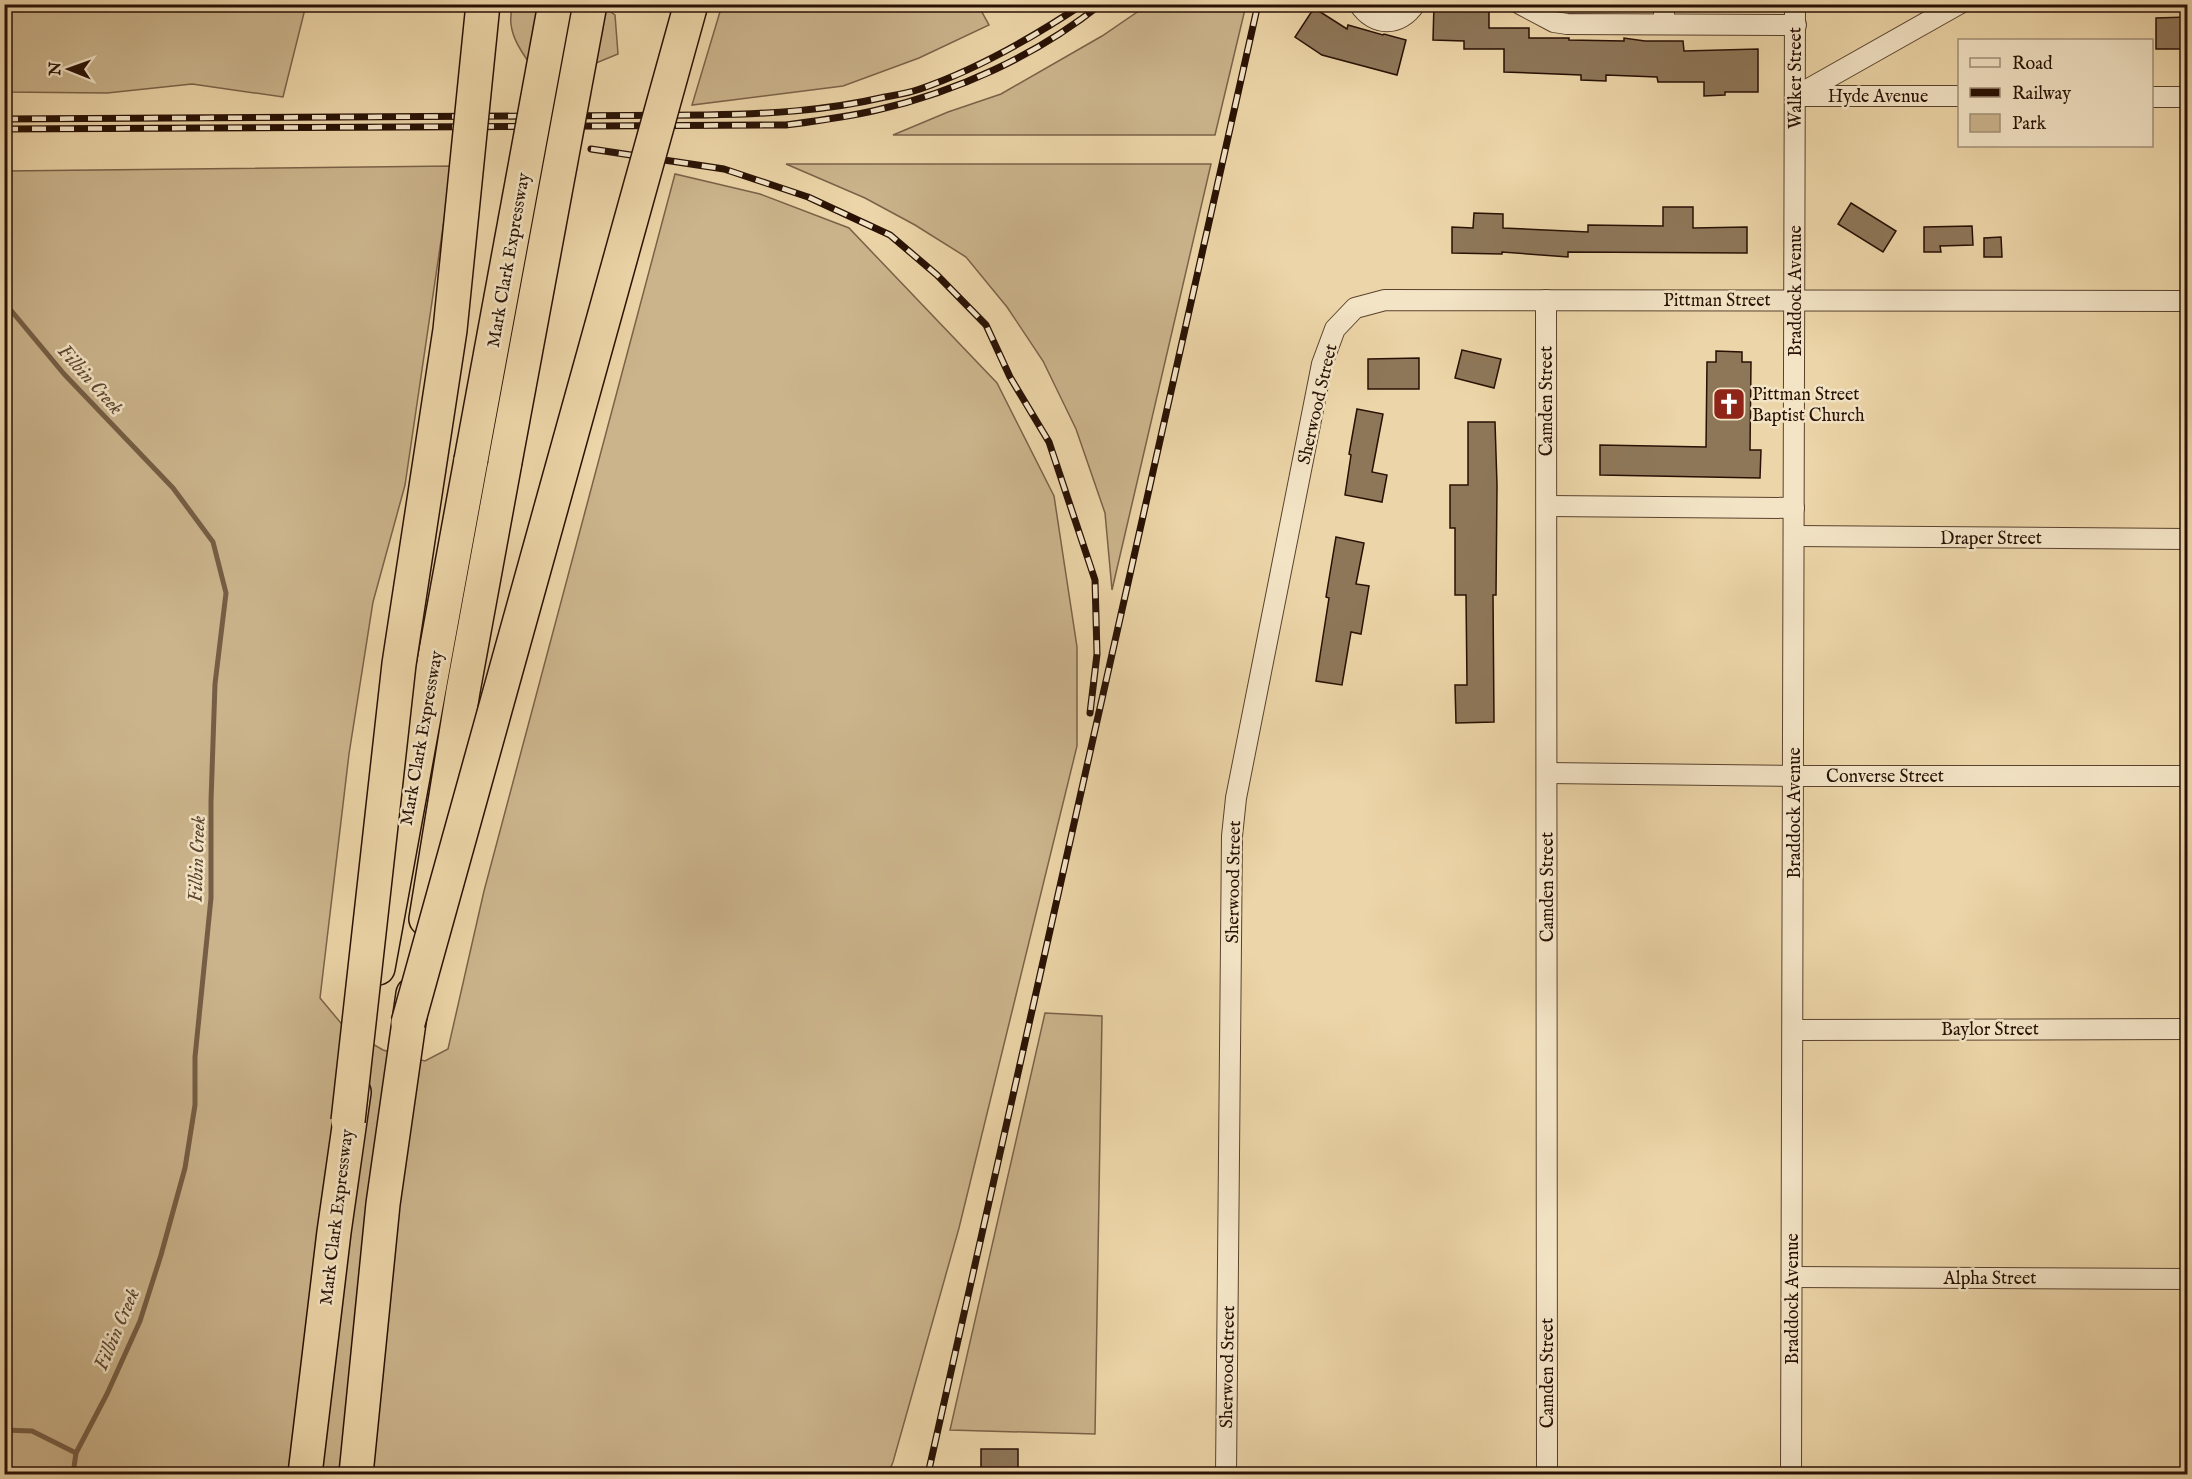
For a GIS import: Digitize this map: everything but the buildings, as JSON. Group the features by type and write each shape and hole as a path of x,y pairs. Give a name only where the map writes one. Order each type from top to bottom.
{"highway":[{"path":"348,1121 399,664 450,330 483,4"},
{"name":"Mark Clark Expressway","path":"305,1474 348,1121 396,876 555,4"},
{"name":"Mark Clark Expressway","path":"356,1474 383,1204 408,1023 486,559 590,4"},
{"path":"408,1023 472,801 691,4"}],"street":[{"path":"1359,4 1365,14 1383,22 1393,22 1402,18 1415,4"},
{"path":"1520,4 1554,22 1796,25"},
{"path":"1664,4 1664,24"},
{"name":"Walker Street","path":"1795,151 1796,4"},
{"path":"1796,96 1959,4"},
{"name":"Hyde Avenue","path":"1796,96 1958,96"},
{"path":"2153,97 2187,97"},
{"name":"Braddock Avenue","path":"1791,1474 1795,151"},
{"name":"Pittman Street","path":"1355,308 1385,300 2187,301"},
{"name":"Camden Street","path":"1546,300 1547,1474"},
{"name":"Sherwood Street","path":"1226,1474 1232,836 1236,798 1322,364 1335,329 1355,308"},
{"path":"1547,506 1794,508"},
{"name":"Draper Street","path":"1794,536 2187,539"},
{"name":"Converse Street","path":"1547,773 1794,776 2187,776"},
{"name":"Baylor Street","path":"1793,1030 2187,1029"},
{"name":"Alpha Street","path":"1792,1276 2187,1279"}],"green space":[{"path":"5,4 306,5 283,97 192,84 107,93 5,92"},
{"path":"1149,4 1246,5 1215,135 893,135 948,112 1001,94 1102,36"},
{"path":"513,5 601,5 615,15 618,54 584,68 533,68 518,46 512,30"},
{"path":"722,5 978,5 989,25 919,58 843,86 692,105"},
{"path":"786,164 1211,164 1112,590 1105,513 1076,429 1043,361 1007,307 966,257 915,225 865,198"},
{"path":"452,166 405,485 373,602 349,754 320,998 345,1028 383,1050 425,1061 448,1049 484,891 675,174 760,194 849,228 997,383 1054,496 1077,647 1077,746 959,1228 893,1462 888,1474 5,1474 4,171"},
{"path":"1045,1013 1102,1016 1095,1434 950,1430"}],"waterway":[{"name":"Filbin Creek","path":"4,302 64,374 173,488 213,542 226,593 215,684 211,801 211,898 195,1057 195,1105 185,1168 140,1321 107,1394 76,1453 73,1474"},
{"path":"4,1430 32,1431 76,1453"}],"railway":[{"path":"4,119 707,115 818,109 907,93 942,81 1004,52 1083,4"},
{"path":"4,129 786,125 877,110 965,82 994,70 1050,40 1101,4"},
{"path":"928,1474 1258,4"},
{"path":"591,149 724,169 808,197 890,235 937,275 986,325 1010,377 1049,442 1095,580 1097,654 1090,713"}],"place":[{"name":"Pittman Street Baptist Church","path":"1729,404"}]}
